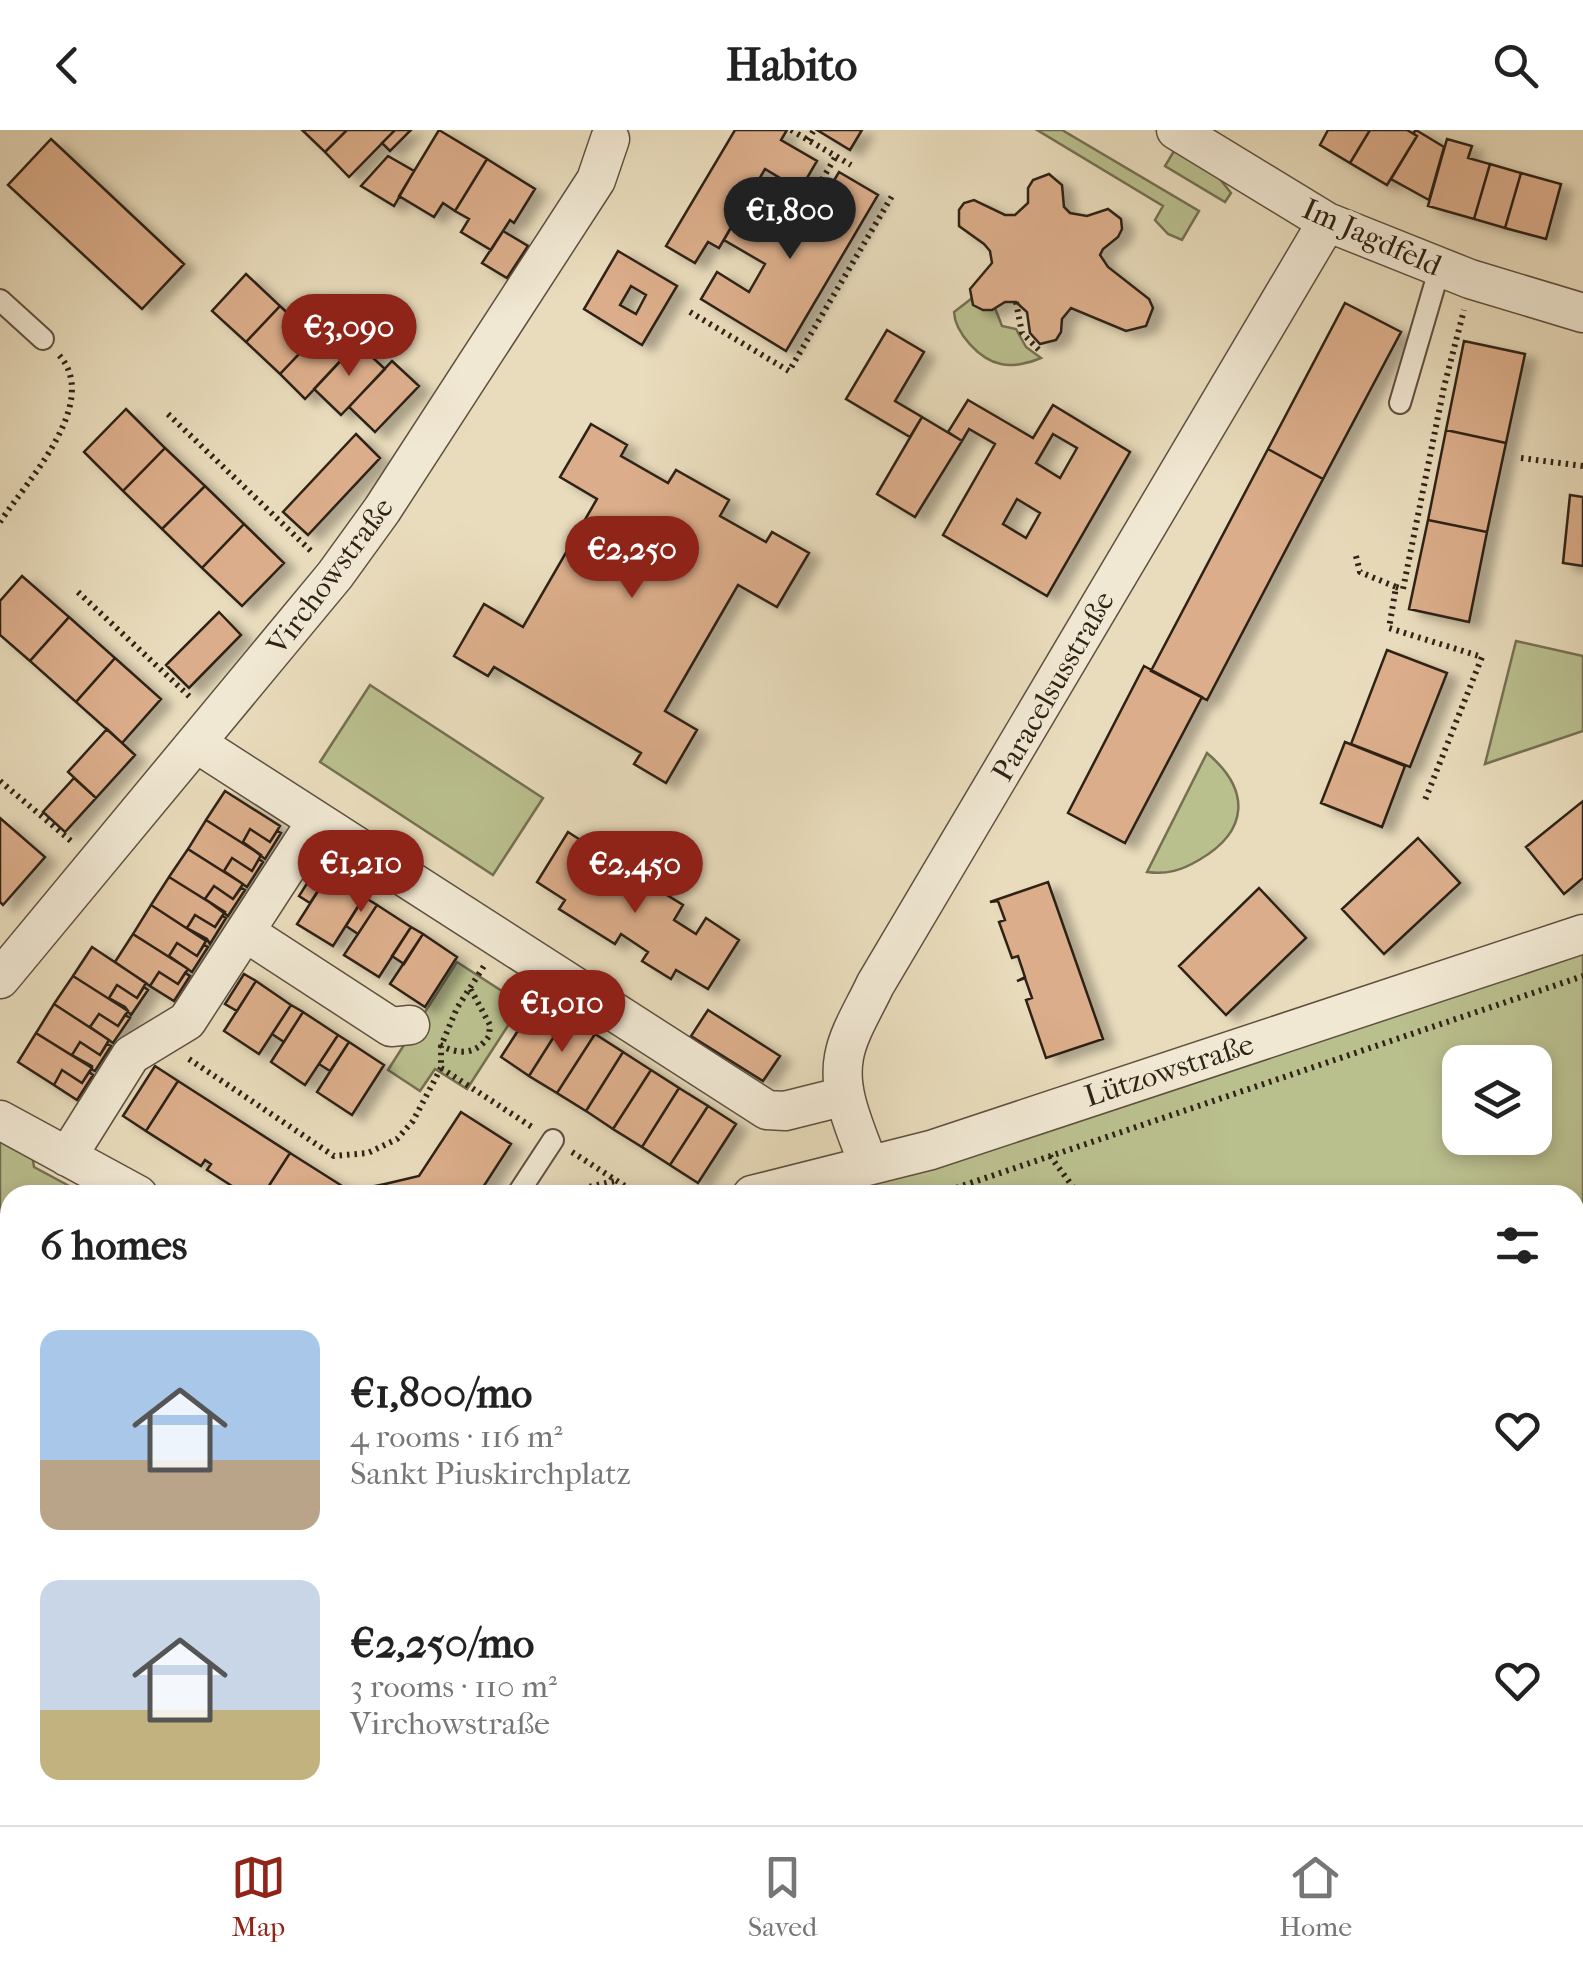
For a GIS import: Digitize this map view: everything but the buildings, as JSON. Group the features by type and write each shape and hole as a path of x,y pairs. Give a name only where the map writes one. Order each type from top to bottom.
{"street":[{"name":"Virchowstraße","path":"0,979 198,725 335,575 382,510 596,180 613,133"},
{"name":"Im Jagdfeld","path":"1195,135 1258,182 1327,222 1455,273 1583,313"},
{"name":"Paracelsusstraße","path":"868,1164 845,1096 842,1074 844,1054 876,984 1327,222"},
{"path":"198,725 316,822 767,1110 785,1111 845,1096"},
{"path":"67,1158 131,1055 188,1021 316,822"},
{"path":"246,932 391,1027 426,1035"},
{"name":"Lützowstraße","path":"789,1185 931,1150 1583,934"},
{"path":"0,1120 119,1185"}],"lane":[{"path":"1400,403 1455,273"},
{"path":"0,300 43,339"},
{"path":"523,1185 552,1140"}],"path":[{"path":"791,130 851,165"},
{"path":"808,140 814,130"},
{"path":"794,233 836,156"},
{"path":"690,312 789,371 892,196"},
{"path":"1356,556 1360,572 1403,589 1444,386 1448,384 1455,273"},
{"path":"1016,302 1022,333 1040,350"},
{"path":"0,522 72,409 74,382 70,372 43,339"},
{"path":"168,414 322,561"},
{"path":"1521,458 1583,466"},
{"path":"1396,587 1388,628 1482,657 1425,800"},
{"path":"78,592 198,725"},
{"path":"0,781 80,849"},
{"path":"426,1035 457,1008 500,940"},
{"path":"966,1185 1583,976"},
{"path":"426,1035 456,1052 472,1051 489,1036 490,1025 470,988"},
{"path":"159,1038 334,1156 368,1152 397,1139 413,1121 440,1068 426,1035"},
{"path":"1022,1118 1071,1185"},
{"path":"598,1185 616,1181"}],"green space":[{"path":"1037,130 1062,130 1199,211 1182,240 1168,234 1155,220 1163,206"},
{"path":"1177,146 1208,164 1231,193 1225,202 1165,166"},
{"path":"971,299 983,310 995,308 1002,326 1016,329 1026,347 1041,358 1005,365 977,351 964,337 954,312"},
{"path":"1516,641 1583,656 1583,731 1485,764"},
{"path":"370,685 543,798 493,875 320,762"},
{"path":"1207,753 1231,781 1237,795 1235,823 1216,849 1193,864 1168,872 1147,872"},
{"path":"1583,945 1583,1185 851,1185"},
{"path":"457,962 522,1004 467,1089 435,1069 420,1091 388,1070"},
{"path":"0,1137 32,1154 34,1167 67,1185 0,1185"}]}
